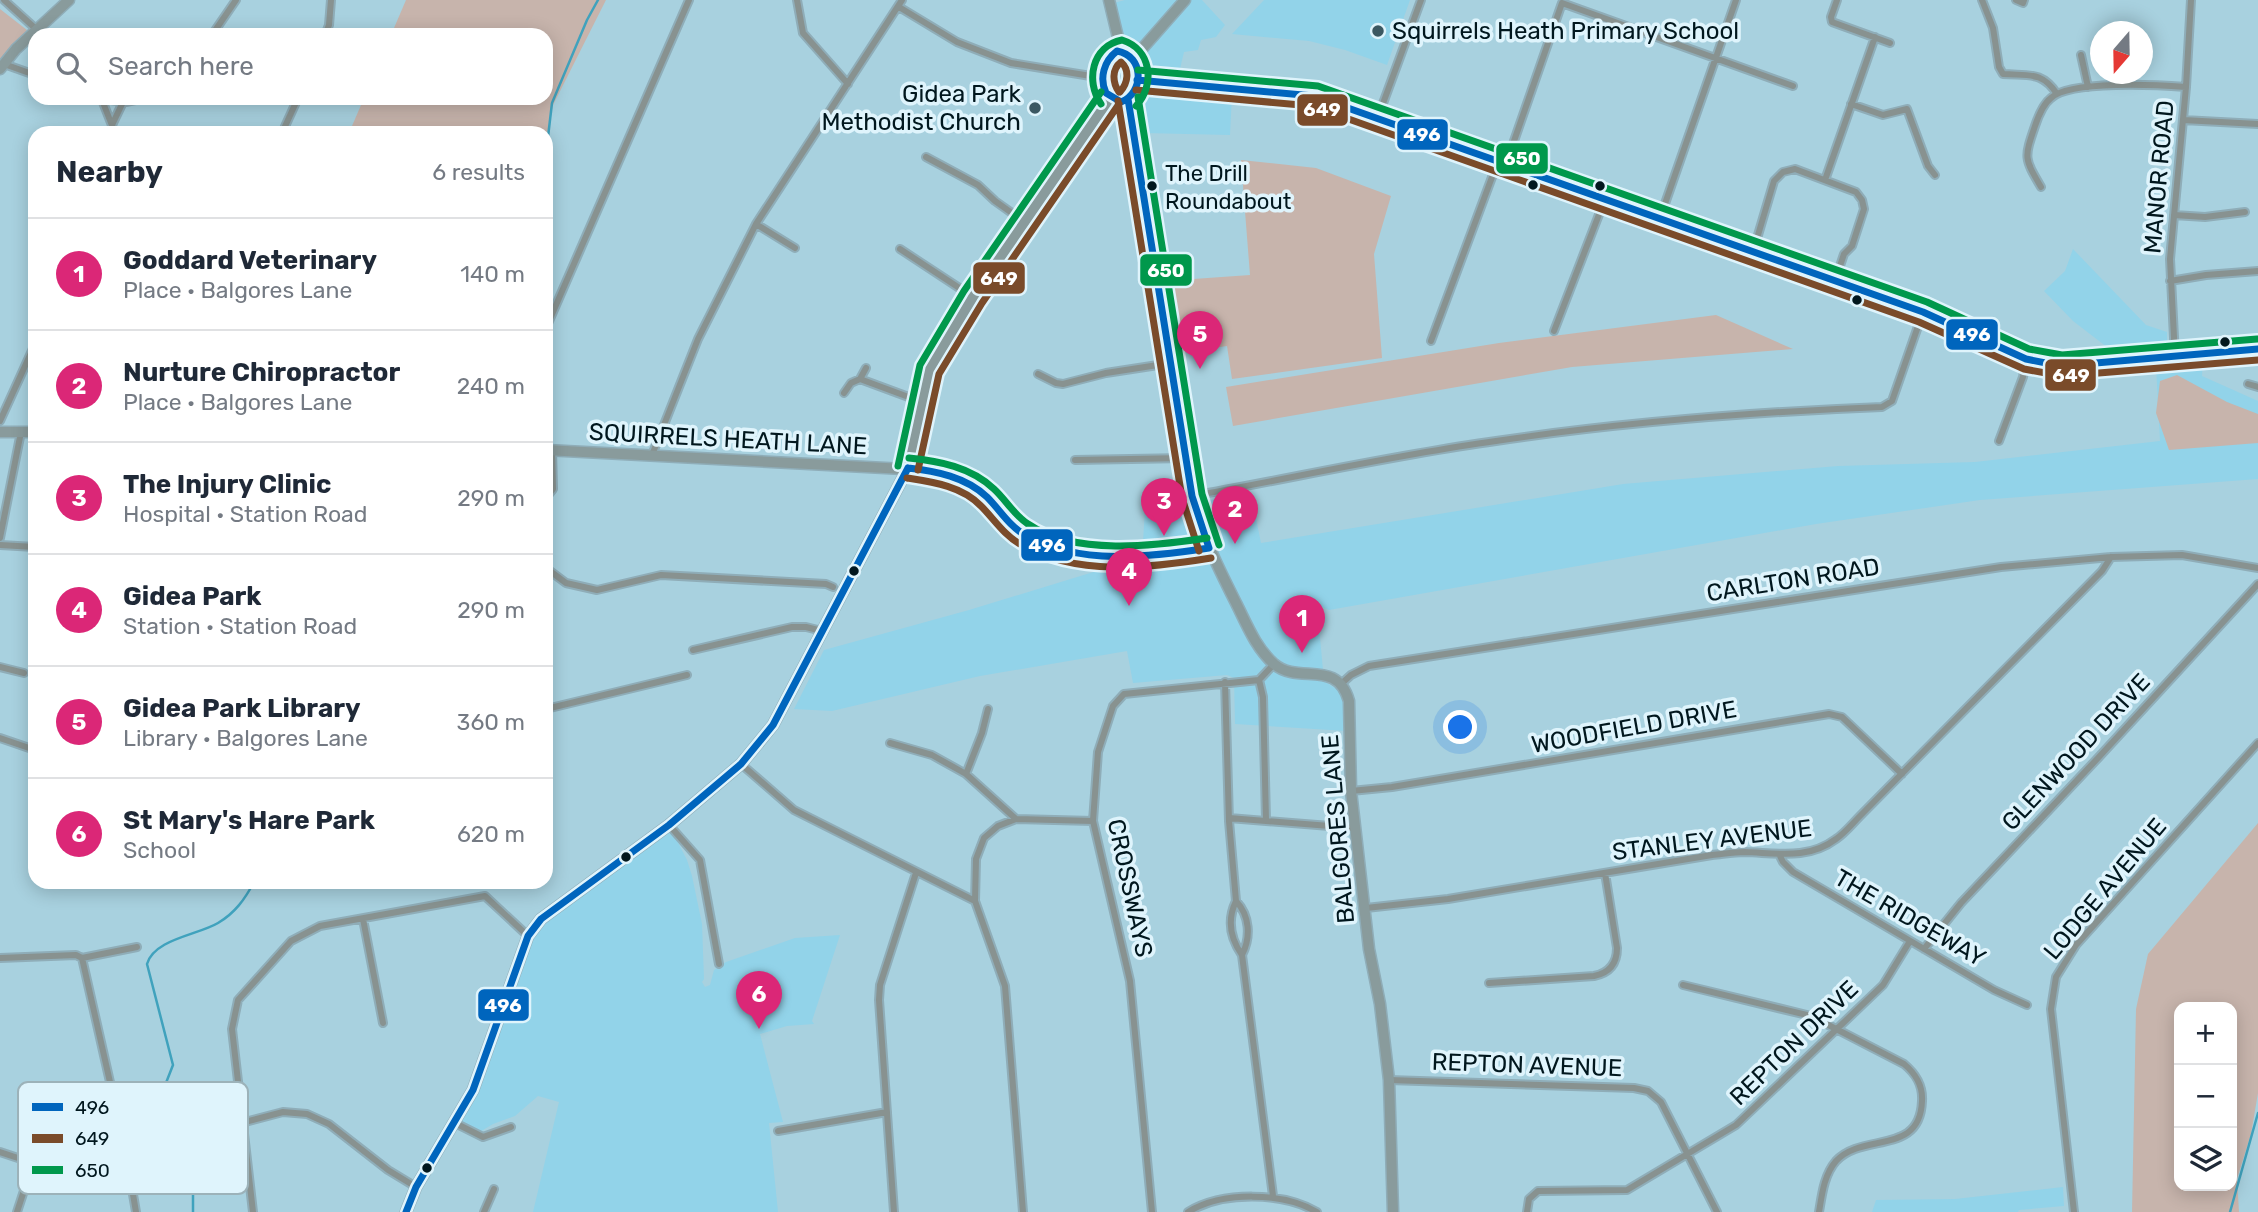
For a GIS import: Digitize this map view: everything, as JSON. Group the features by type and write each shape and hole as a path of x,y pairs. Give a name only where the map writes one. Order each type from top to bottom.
{"street":[{"path":"4,0 35,28"},
{"path":"37,28 69,0"},
{"path":"217,28 236,0"},
{"path":"328,28 331,0"},
{"path":"553,311 689,0"},
{"path":"797,0 803,33 848,84"},
{"path":"1109,0 1121,50"},
{"path":"1134,58 1185,0"},
{"path":"1378,117 1421,0"},
{"path":"1660,218 1737,0"},
{"path":"1837,0 1831,16 1832,22 1890,43"},
{"path":"1982,0 1993,28 1999,67 2003,74 2048,80 2057,94"},
{"path":"2016,0 2022,3 2024,0"},
{"name":"MANOR ROAD","path":"2173,357 2170,281 2191,0"},
{"path":"652,455 698,339 756,224 900,3 957,42 1011,63 1103,78"},
{"path":"1431,341 1562,3 1793,86"},
{"path":"1825,180 1875,37"},
{"path":"28,38 2,66 28,73"},
{"path":"1121,50 1134,58 1137,80 1135,91 1128,99 1117,101 1110,98 1103,87 1103,78 1108,58 1121,50"},
{"path":"2081,55 2088,87"},
{"path":"1137,80 1314,96 1923,312 2026,359 2061,366 2258,349"},
{"path":"2041,187 2028,164 2026,152 2039,116 2050,98 2088,87 2186,87"},
{"path":"406,1212 416,1187 473,1090 528,936 541,919 669,825 741,764 773,725 908,468 929,370 973,297 1110,98"},
{"path":"1128,99 1192,496 1209,548 1256,642 1274,664 1293,672 1329,677 1341,684"},
{"path":"1851,104 1883,115 1908,109 1928,166 1935,175"},
{"path":"102,105 112,125"},
{"path":"112,125 122,105"},
{"path":"285,126 295,105"},
{"path":"2183,120 2258,124"},
{"path":"926,157 978,185 1026,223"},
{"path":"1753,252 1774,181 1783,172 1795,169 1856,192 1862,200 1864,209 1852,246 1844,254 1835,281"},
{"path":"1555,331 1605,198"},
{"path":"2174,215 2205,217 2245,212"},
{"path":"756,224 795,248"},
{"path":"900,249 973,297"},
{"path":"2170,281 2258,271"},
{"path":"1192,496 1493,441 1589,428 1771,411 1882,407 1892,401 1923,312"},
{"path":"0,421 28,359"},
{"path":"1999,441 2026,359"},
{"path":"1038,374 1063,384 1106,373 1171,363"},
{"path":"844,393 851,383 860,379 866,368"},
{"path":"860,379 922,402"},
{"path":"2248,384 2258,387"},
{"path":"0,432 28,432"},
{"path":"0,538 21,432"},
{"name":"SQUIRRELS HEATH LANE","path":"553,450 844,467 908,468 968,483 984,494 1022,534 1054,548 1072,552 1144,556 1209,548"},
{"path":"1075,460 1186,458"},
{"path":"0,545 28,547"},
{"name":"CARLTON ROAD","path":"1341,684 1351,675 1369,666 2001,568 2111,556 2182,555 2258,568"},
{"name":"STANLEY AVENUE","path":"1366,908 1448,899 1733,853 1780,856 1814,850 1836,840 2102,571 2111,556"},
{"path":"553,574 566,583 597,590 661,575 833,587"},
{"name":"GLENWOOD DRIVE","path":"1924,949 1961,903 2258,584"},
{"path":"693,650 792,627 822,631"},
{"path":"1266,820 1263,697 1259,680 1274,664"},
{"path":"0,667 24,673"},
{"path":"553,707 687,675"},
{"name":"CROSSWAYS","path":"1152,1212 1130,981 1093,821 1098,752 1112,706 1124,694 1259,680"},
{"path":"1225,682 1228,818 1236,901 1230,917 1230,926 1236,946 1242,955 1273,1196"},
{"name":"BALGORES LANE","path":"1341,684 1349,701 1351,790 1355,828 1369,949 1380,1004 1389,1080 1393,1212"},
{"path":"966,774 988,709"},
{"name":"WOODFIELD DRIVE","path":"1351,790 1392,787 1829,714 1842,717 1902,774"},
{"path":"0,738 28,748"},
{"path":"890,743 932,755 966,774 1016,819"},
{"name":"LODGE AVENUE","path":"2074,1212 2051,1009 2056,976 2076,945 2258,743"},
{"path":"741,764 794,810 975,901"},
{"path":"1228,818 1355,828"},
{"path":"1023,1212 1005,986 975,901 976,859 984,838 998,826 1016,819 1093,821"},
{"path":"669,825 700,860 719,964"},
{"name":"THE RIDGEWAY","path":"1780,856 1793,872 1994,990 2028,1005"},
{"path":"894,1212 879,1000 880,985 916,873"},
{"path":"1489,983 1594,976 1604,974 1612,968 1618,948 1605,873"},
{"path":"239,1082 232,1029 238,1000 292,941 320,926 485,896 528,936"},
{"path":"1236,901 1242,907 1248,927 1247,945 1242,955"},
{"path":"363,919 383,1023"},
{"name":"REPTON DRIVE","path":"1527,1212 1529,1199 1538,1191 1627,1190 1736,1125 1886,980 1910,941"},
{"path":"0,958 76,955 82,958 137,947"},
{"path":"82,958 110,1082"},
{"path":"1683,985 1811,1016 1903,1064 1913,1072 1920,1083 1922,1110 1915,1125 1904,1137 1853,1148 1835,1162 1827,1175 1819,1212"},
{"name":"REPTON AVENUE","path":"1389,1080 1642,1088 1661,1102 1717,1212"},
{"path":"248,1122 283,1112 307,1114 329,1124 388,1170 416,1187"},
{"path":"778,1131 887,1112"},
{"path":"453,1122 484,1137 511,1127"},
{"path":"0,1152 18,1158"},
{"path":"248,1163 253,1212"},
{"path":"484,1212 494,1189"},
{"path":"18,1212 24,1194"},
{"path":"133,1194 136,1212"},
{"path":"1188,1212 1214,1201 1273,1196 1317,1212"}],"shaded area":[{"path":"406,0 606,0 553,105 553,28 394,28"},
{"path":"1125,0 1202,0 1225,25 1216,37 1201,40 1198,50 1184,52 1175,90 1232,95 1230,135 1143,133 1134,59 1121,50 1110,4"},
{"path":"1264,0 1410,0 1387,65 1309,41 1232,34"},
{"path":"0,9 27,30 0,65"},
{"path":"361,105 553,105 549,126 352,126"},
{"path":"1241,160 1316,168 1391,196 1374,254 1382,358 1232,379 1227,346 1180,353 1176,350 1165,281 1250,275"},
{"path":"2073,249 2146,325 2167,332 2167,348 2116,354 2073,321 2044,291 2065,271"},
{"path":"1716,315 1793,349 1572,367 1233,426 1226,387 1499,343"},
{"path":"2203,362 2202,376 2258,401 2258,479 1980,500 1816,524 1329,610 1317,605 1324,681 1340,691 1347,705 1347,731 1235,724 1234,678 1227,675 1133,683 1127,651 980,676 832,711 794,709 824,650 1113,566 1151,562 1143,541 1146,494 1181,493 1184,504 1251,494 1261,543 1623,484 1838,466 1975,462 2160,441 2156,366"},
{"path":"2177,375 2227,402 2258,414 2258,443 2169,450 2156,413 2160,381"},
{"path":"2258,823 2258,1093 2251,1134 2237,1179 2239,1212 2132,1212 2136,1009 2148,954"},
{"path":"669,825 692,876 702,924 702,982 705,987 710,985 714,970 726,962 795,938 840,935 812,1021 814,1024 787,1026 760,1034 783,1122 769,1123 778,1212 533,1212 559,1102 538,1096 515,1116 478,1133 453,1122 473,1090 528,936 541,919"},
{"path":"2063,1187 2064,1206 2018,1212 1872,1212 1876,1200 1955,1199"}],"waterway":[{"path":"553,101 598,0"},
{"path":"549,126 552,105"},
{"path":"166,1082 173,1065 147,964 151,956 167,943 209,927 230,915 250,889"},
{"path":"2230,1212 2258,1113"},
{"path":"193,1194 193,1212"}],"transit line":[{"name":"650","path":"1101,104 1093,85 1094,66 1104,49 1122,40 1139,51 1147,68 1146,88 1136,106"},
{"name":"496","path":"1117,51 1133,60 1138,75 1134,91 1121,102 1106,93 1103,82 1106,65 1117,51"},
{"name":"649","path":"1119,92 1114,76 1121,62 1127,77 1120,92"},
{"name":"650","path":"1138,70 1318,86 1927,302 2029,349 2062,355 2257,339"},
{"name":"496","path":"1137,80 1314,96 1923,312 2026,359 2061,366 2258,349"},
{"name":"649","path":"1136,90 1312,106 1919,322 2024,369 2062,376 2258,360"},
{"name":"650","path":"898,466 920,365 964,291 1101,92"},
{"name":"650","path":"1138,97 1202,494 1219,545"},
{"name":"496","path":"1128,99 1192,496 1209,548"},
{"name":"649","path":"1118,101 1182,498 1199,551"},
{"name":"649","path":"918,470 939,374 982,303 1119,104"},
{"name":"650","path":"909,458 943,463 975,475 994,489 1028,524 1068,541 1091,545 1139,546 1207,538"},
{"name":"496","path":"908,468 940,473 970,484 987,497 1019,531 1046,545 1068,551 1116,557 1209,548"},
{"name":"496","path":"406,1212 416,1187 473,1090 528,936 541,919 669,825 741,764 773,725 908,468"},
{"name":"649","path":"907,478 956,489 981,506 1014,540 1065,562 1089,566 1139,567 1211,558"}],"place":[{"name":"Squirrels Heath Primary School","path":"1378,31"},
{"name":"Gidea Park Methodist Church","path":"1035,108"},
{"name":"The Drill Roundabout","path":"1152,186"},
{"name":"Gidea Park Library","path":"1200,369"},
{"name":"The Injury Clinic","path":"1164,536"},
{"name":"Nurture Chiropractor","path":"1235,544"},
{"name":"Gidea Park","path":"1129,606"},
{"name":"Goddard Veterinary","path":"1302,653"},
{"name":"St Mary's Hare Park","path":"759,1029"}]}
